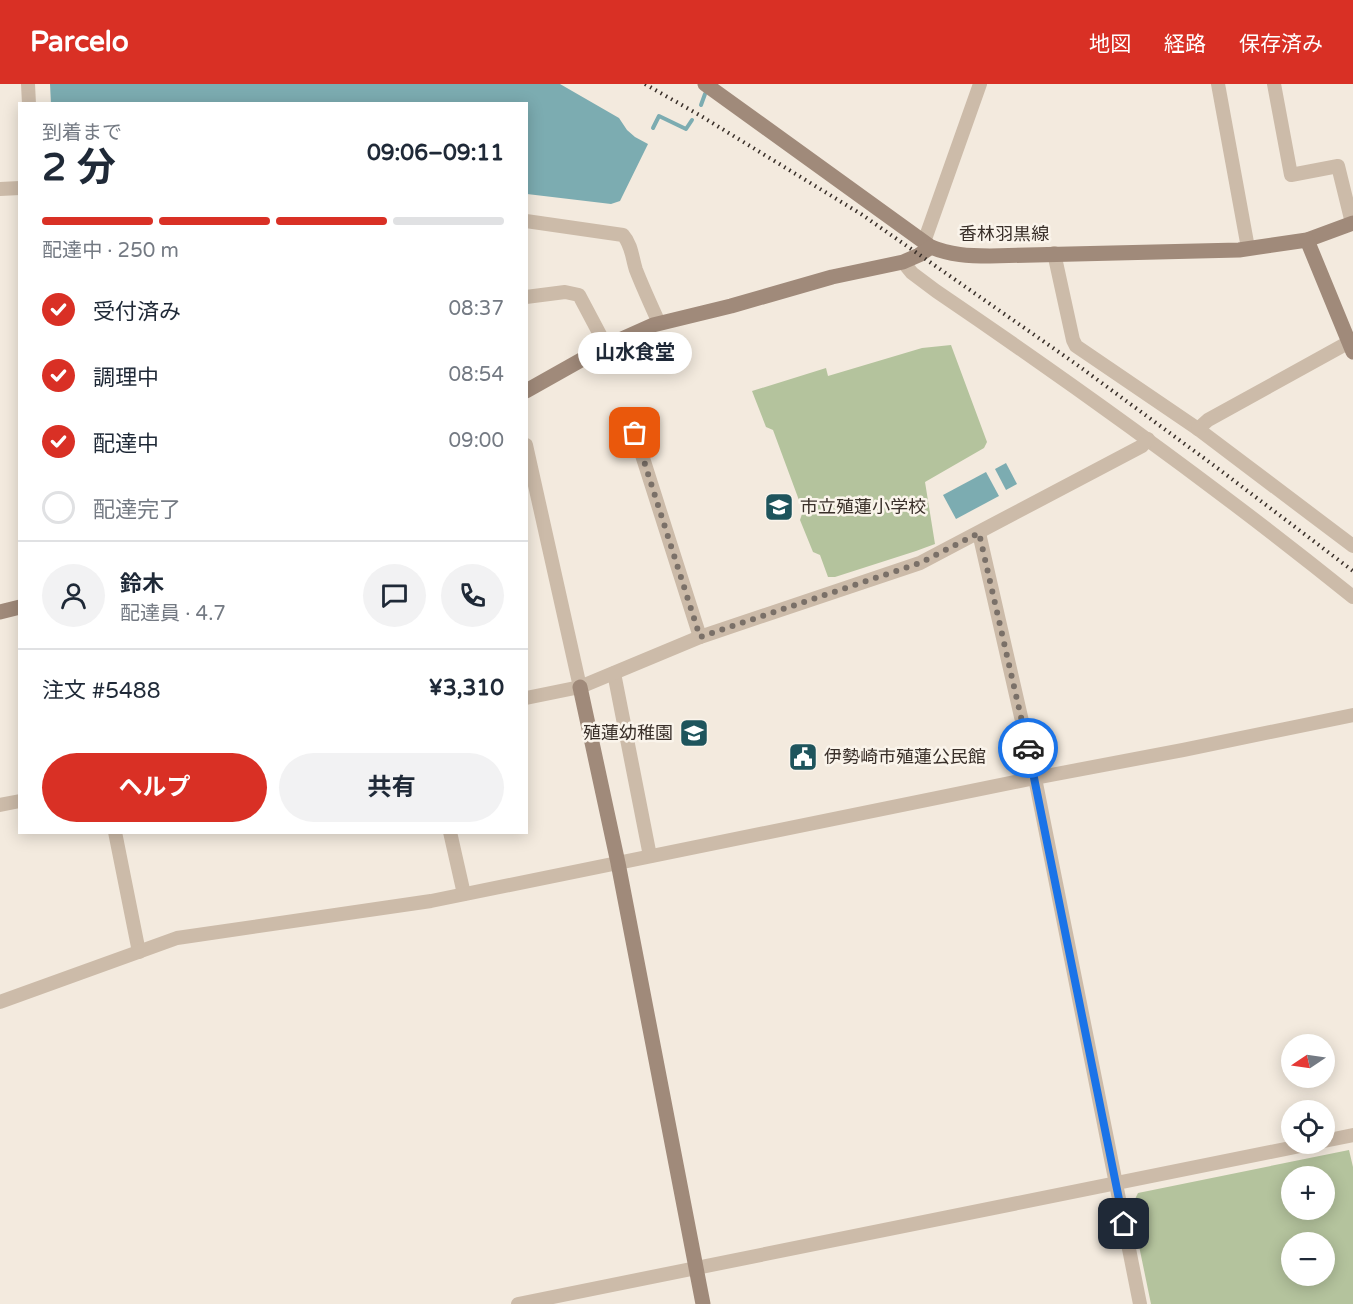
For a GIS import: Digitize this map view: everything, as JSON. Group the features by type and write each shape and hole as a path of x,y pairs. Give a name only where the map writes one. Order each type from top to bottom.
{"street":[{"path":"28,84 28,102"},
{"name":"香林羽黒線","path":"705,84 927,244 945,252 964,255 1239,249 1307,240 1353,223"},
{"path":"528,390 606,346 659,323 731,306 831,277 903,262 919,255 927,244 980,84"},
{"path":"1218,84 1248,248"},
{"path":"1274,84 1291,175 1338,166 1353,223"},
{"path":"0,189 18,188"},
{"path":"528,221 623,235 627,239 640,280 659,323"},
{"path":"1198,429 1208,420 1352,345 1307,240"},
{"path":"1054,253 1072,340 1076,346 1198,429 1353,546"},
{"path":"903,262 912,273 936,291 1148,439 1353,597"},
{"path":"528,297 565,292 579,295 606,346"},
{"path":"635,433 700,637"},
{"path":"528,698 580,687 700,637 920,563 1142,446 1148,439"},
{"path":"528,455 618,863 703,1304"},
{"path":"979,533 1035,778 1140,1304"},
{"path":"0,612 18,608"},
{"path":"614,673 650,856"},
{"path":"0,1002 177,938 431,901 1353,715"},
{"path":"0,805 18,801"},
{"path":"115,834 139,952"},
{"path":"450,834 464,894"},
{"path":"1335,1139 1353,1135"},
{"path":"518,1304 1281,1150"}],"green space":[{"path":"951,345 987,442 984,448 925,482 935,544 835,577 828,577 820,555 813,552 800,520 803,511 773,430 766,427 752,391 826,368 828,376 922,348"},
{"path":"1349,1150 1353,1167 1353,1304 1151,1304 1131,1207 1138,1193"}],"water":[{"path":"50,84 560,84 619,118 627,130 648,144 620,201 611,204 528,194 528,102 51,102"},
{"path":"1006,463 1017,484 1006,490 995,469"},
{"path":"986,472 999,496 956,519 943,495"}],"waterway":[{"path":"701,105 705,94"},
{"path":"653,128 659,116 686,129 692,120"}],"railway":[{"path":"645,84 861,214 1076,364 1353,571"}],"way so far":[{"path":"635,433 700,637 920,563 979,533 1028,748"}],"place":[{"name":"山水食堂","path":"635,433"},
{"name":"市立殖蓮小学校","path":"779,507"},
{"name":"殖蓮幼稚園","path":"694,733"},
{"name":"伊勢崎市殖蓮公民館","path":"803,757"}],"route":[{"path":"1028,748 1124,1224"}]}
